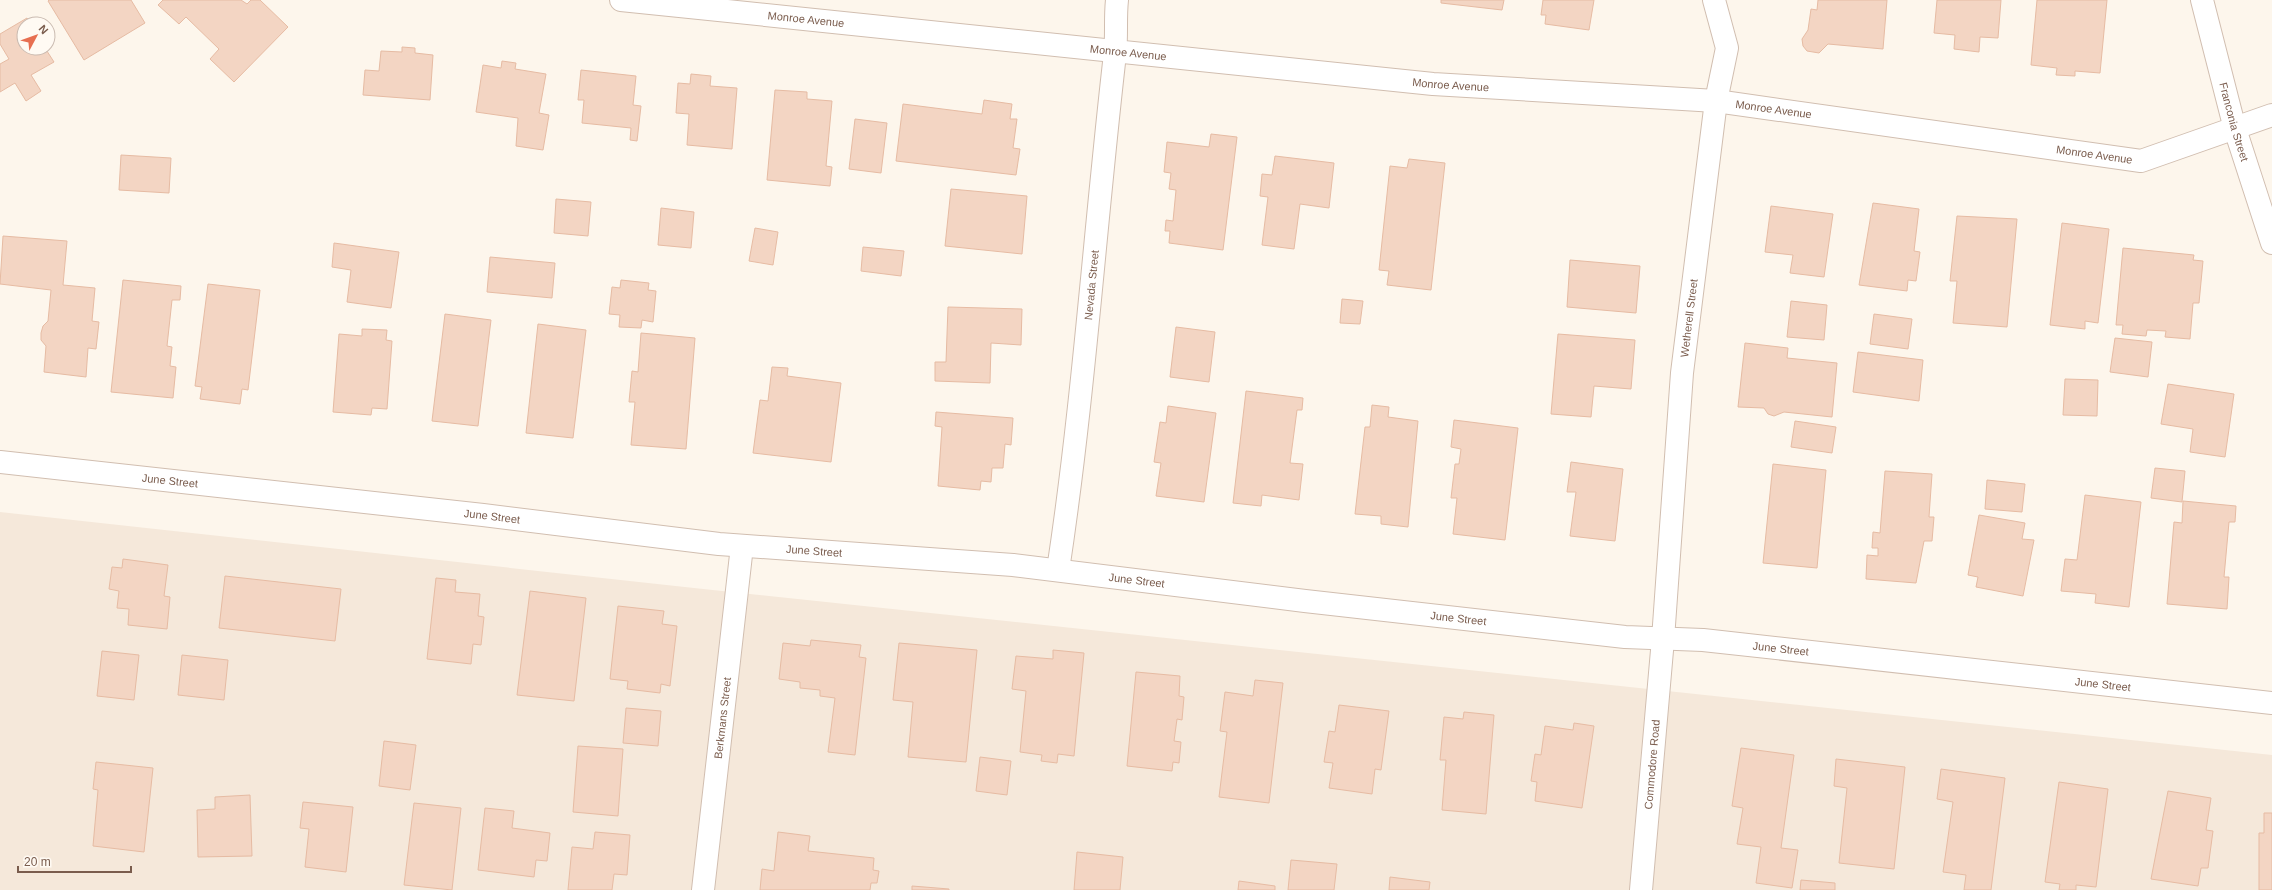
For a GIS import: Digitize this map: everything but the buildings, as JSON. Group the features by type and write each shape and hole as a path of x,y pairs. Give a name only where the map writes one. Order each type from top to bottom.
{"street":[{"name":"Monroe Avenue","path":"621,0 1115,53 1433,84 1716,101 2141,161 2272,115"},
{"name":"Nevada Street","path":"1058,570 1091,290 1109,92 1115,53 1117,0"},
{"name":"Wetherell Street","path":"1663,639 1682,373 1716,101 1727,48 1714,0"},
{"name":"Franconia Street","path":"2202,0 2235,129 2272,243"},
{"name":"June Street","path":"0,462 483,515 742,546 978,561 1305,601 1663,639 1703,640 2272,703"},
{"name":"Berkmans Street","path":"703,890 742,546"},
{"name":"Commodore Road","path":"1641,890 1663,639"}],"shaded area":[{"path":"0,512 694,588 2272,755 2272,890 0,890"}]}
